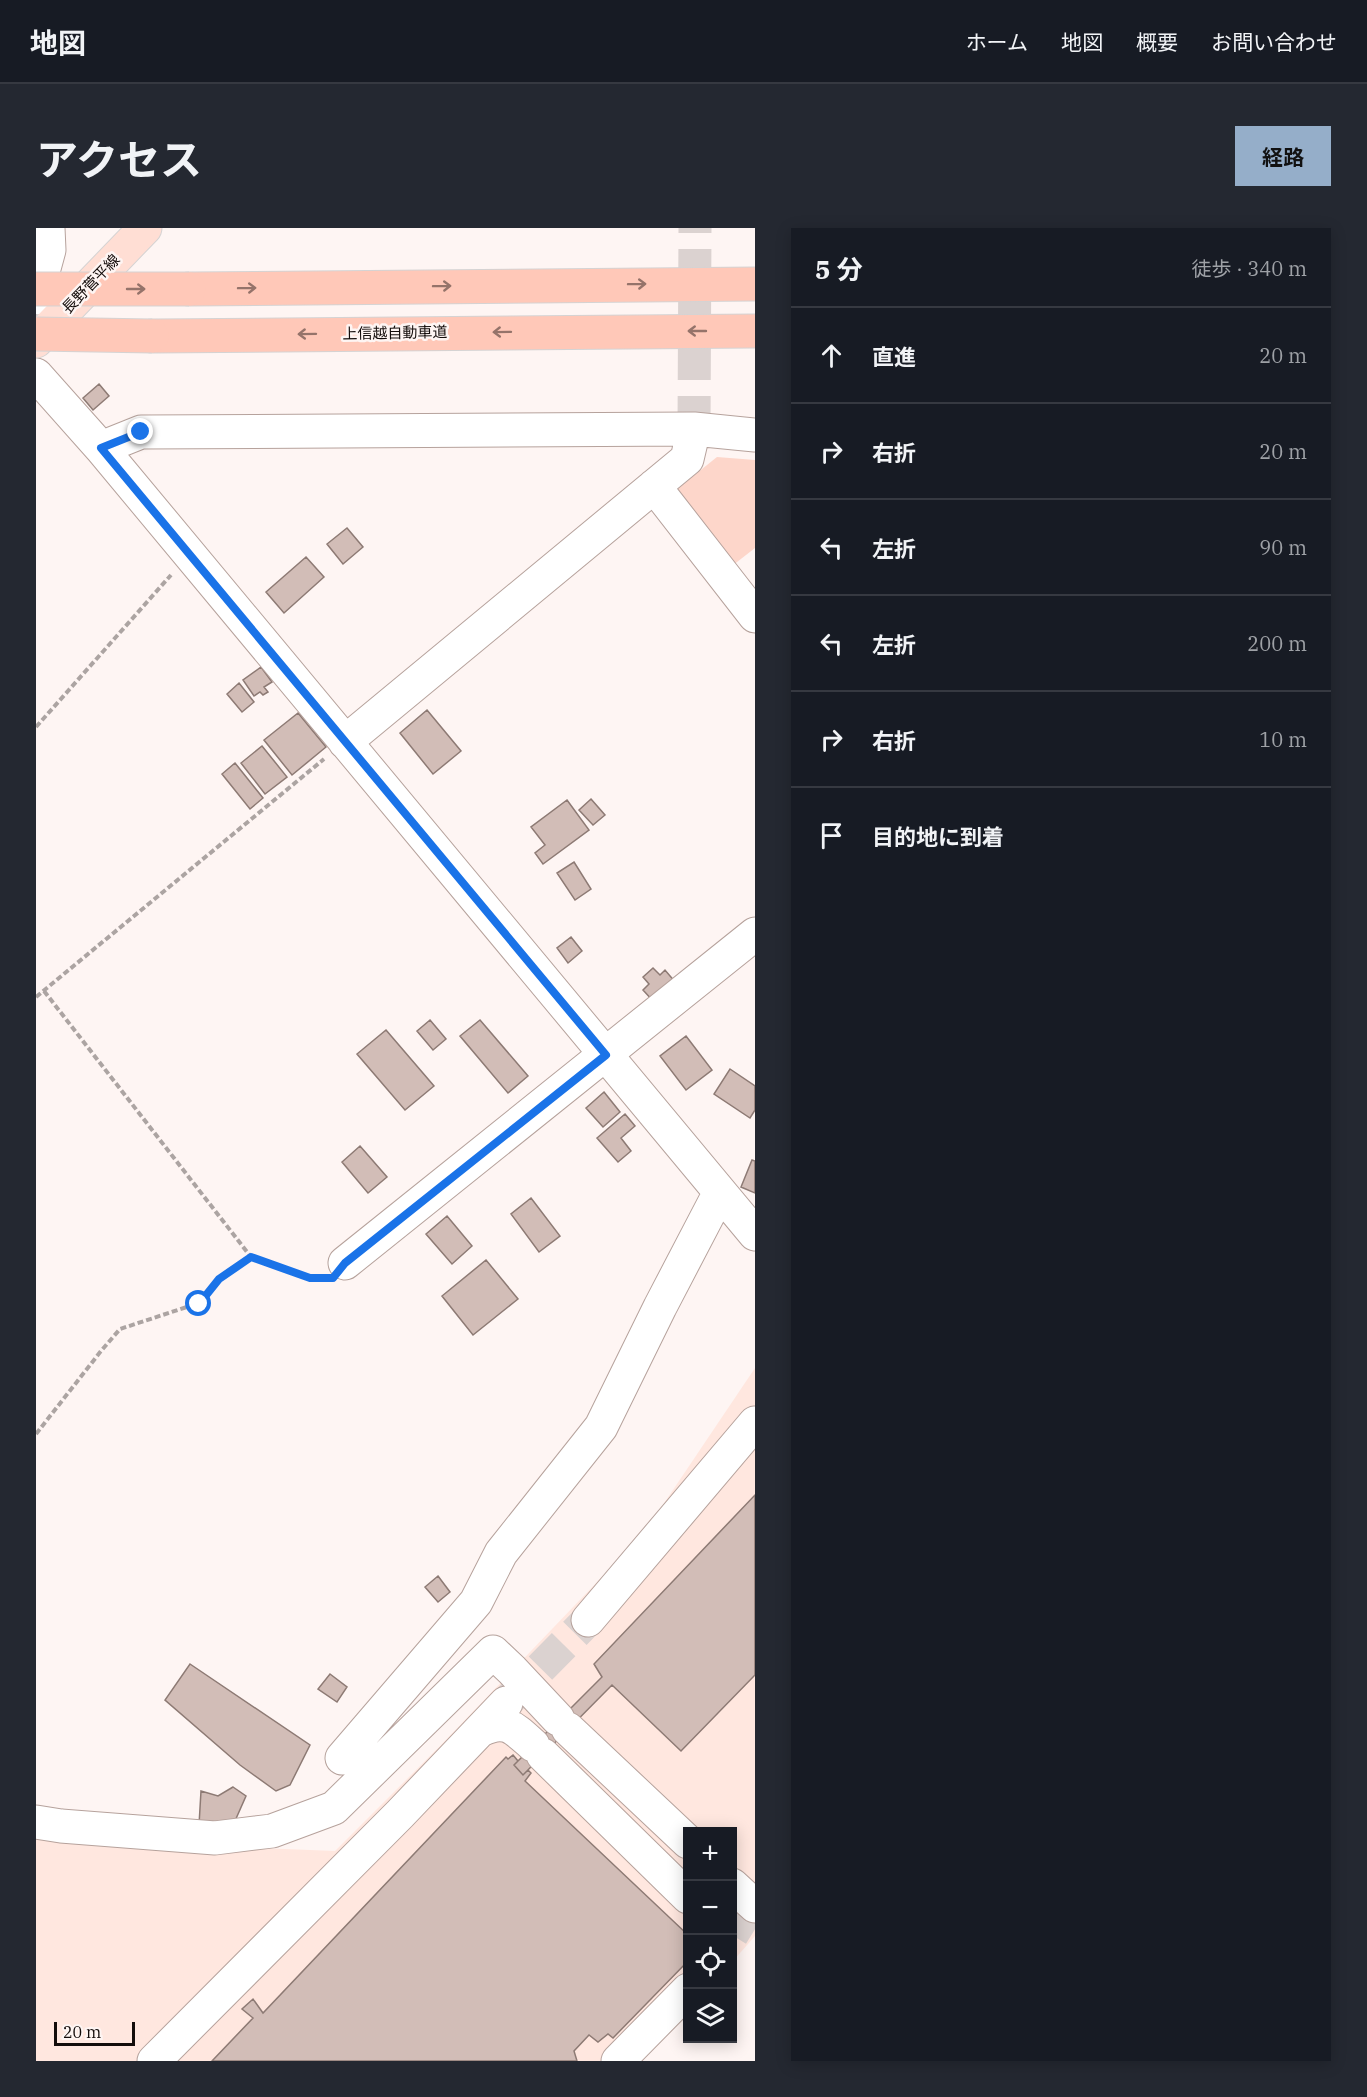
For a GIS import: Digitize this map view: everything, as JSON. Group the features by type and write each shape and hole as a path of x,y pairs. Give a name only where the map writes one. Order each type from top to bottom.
{"highway":[{"path":"36,289 755,284"},
{"name":"上信越自動車道","path":"36,334 152,336 755,331"}],"main road":[{"name":"長野菅平線","path":"36,341 145,228"}],"street":[{"path":"36,298 49,250 48,228"},
{"path":"36,375 101,448 755,1234"},
{"path":"101,448 141,432 694,429 755,435"},
{"path":"345,742 687,459 694,429"},
{"path":"654,486 755,616"},
{"path":"345,1263 755,934"},
{"path":"342,1758 476,1602 501,1552 601,1427 720,1192"},
{"path":"588,1620 753,1428"},
{"path":"36,1822 215,1838 272,1832 334,1808 493,1652 563,1724 683,1838"},
{"path":"154,2061 506,1703"},
{"path":"481,1730 494,1724 502,1724 515,1729 683,1893"},
{"path":"737,1890 755,1906"},
{"path":"618,2061 683,1994"}],"path":[{"path":"36,727 189,554"},
{"path":"36,997 345,742"},
{"path":"45,991 251,1257 310,1278 333,1278 345,1263"},
{"path":"36,1434 120,1329 199,1304 219,1279 251,1257"}],"shaded area":[{"path":"717,457 755,460 755,548 728,569 671,494"},
{"path":"755,1368 755,1936 737,1956 737,1827 683,1827 683,2011 635,2061 36,2061 36,1839 335,1851 442,1744 644,1533"}],"building":[{"path":"99,384 109,396 93,410 83,398"},
{"path":"347,528 363,547 343,564 327,544"},
{"path":"306,557 324,577 284,613 266,592"},
{"path":"261,667 272,682 264,687 268,692 263,695 260,692 254,696 243,680"},
{"path":"239,683 254,702 242,712 227,694"},
{"path":"427,710 461,751 433,774 400,733"},
{"path":"298,713 326,747 292,775 264,740"},
{"path":"262,746 287,777 265,794 241,763"},
{"path":"235,763 263,798 250,809 222,774"},
{"path":"591,799 605,815 593,825 579,810"},
{"path":"567,800 589,830 543,864 535,853 545,845 531,827"},
{"path":"574,862 591,889 575,900 557,873"},
{"path":"571,937 582,951 568,963 557,948"},
{"path":"653,968 660,975 665,970 676,983 654,1002 643,990 649,984 643,977"},
{"path":"430,1020 446,1039 433,1050 417,1031"},
{"path":"480,1020 528,1076 508,1093 460,1036"},
{"path":"386,1030 434,1086 405,1110 357,1054"},
{"path":"686,1036 712,1070 686,1090 660,1056"},
{"path":"730,1069 755,1086 755,1110 750,1118 714,1094"},
{"path":"604,1092 620,1112 603,1127 586,1108"},
{"path":"625,1114 635,1126 621,1138 631,1151 618,1162 597,1138"},
{"path":"360,1146 387,1177 368,1193 342,1162"},
{"path":"752,1160 755,1161 755,1193 741,1187"},
{"path":"531,1198 560,1236 539,1252 511,1214"},
{"path":"447,1216 472,1246 452,1264 426,1234"},
{"path":"486,1260 518,1299 473,1335 442,1296"},
{"path":"755,1495 755,1675 681,1751 612,1685 523,1775 514,1765 602,1677 594,1664"},
{"path":"438,1576 450,1592 438,1602 425,1587"},
{"path":"190,1664 310,1745 290,1785 276,1791 240,1765 165,1700"},
{"path":"330,1674 347,1687 337,1702 318,1689"},
{"path":"513,1755 518,1761 514,1765 523,1775 528,1770 531,1773 525,1781 683,1930 683,1966 613,2038 608,2034 598,2042 589,2035 574,2051 577,2061 212,2061 253,2018 242,2009 253,1999 263,2013 506,1757 508,1759"},
{"path":"233,1787 246,1796 231,1830 199,1825 201,1791 218,1796"}],"tunnel":[{"path":"694,429 695,228"},
{"path":"506,1703 588,1620"},
{"path":"737,1927 755,1898"}],"route":[{"path":"141,432 101,448 606,1055 345,1263 333,1278 310,1278 251,1257 219,1279 199,1304"}]}
